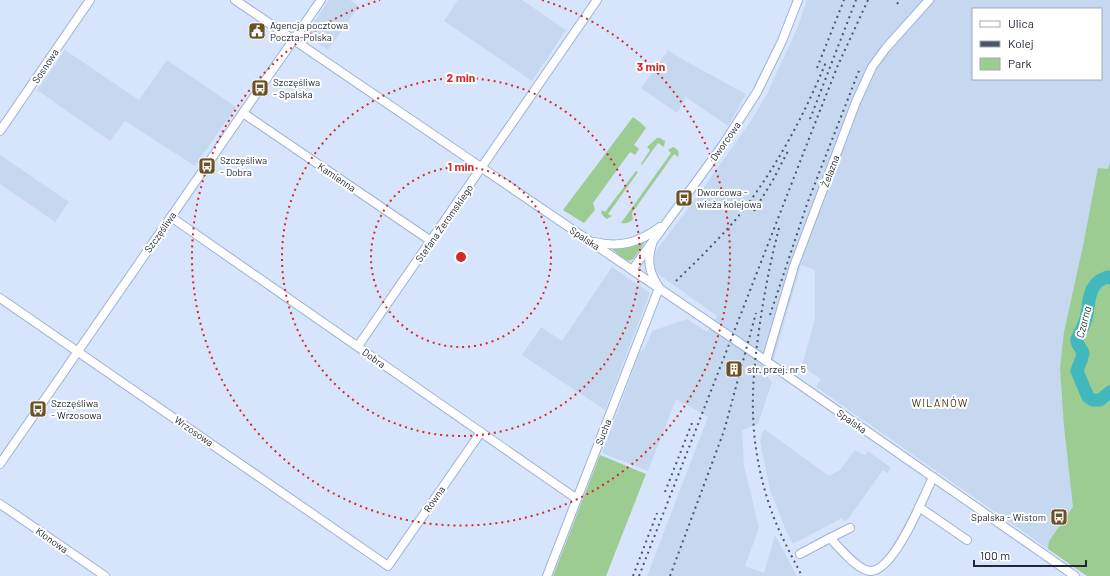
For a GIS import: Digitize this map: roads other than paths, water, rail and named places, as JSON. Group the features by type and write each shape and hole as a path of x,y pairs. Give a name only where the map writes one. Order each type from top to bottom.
{"street":[{"name":"Sosnowa","path":"0,131 90,0"},
{"name":"Spalska","path":"235,0 766,361 1075,576"},
{"name":"Szczęśliwa","path":"0,464 320,0"},
{"name":"Stefana Żeromskiego","path":"358,346 597,0"},
{"name":"Dworcowa","path":"632,270 723,145 757,92 782,41 798,0"},
{"name":"Żelazna","path":"766,361 794,266 856,102 872,67 886,48 929,0"},
{"name":"Kamienna","path":"243,113 431,241"},
{"name":"Dobra","path":"171,217 577,499"},
{"path":"588,240 610,245 627,243 643,238 667,222"},
{"path":"654,238 649,263 651,275 659,288"},
{"name":"Sucha","path":"547,576 659,288"},
{"name":"Wrzosowa","path":"0,298 388,566"},
{"name":"Równa","path":"388,566 481,432"},
{"path":"830,538 862,568 868,571 878,569 888,561 904,538 933,477"},
{"name":"Klonowa","path":"0,504 105,576"},
{"path":"919,507 967,540"},
{"path":"800,554 850,528"}],"waterway":[{"name":"Czarna","path":"1110,278 1107,277 1100,280 1092,290 1085,322 1077,339 1078,345 1083,353 1077,371 1088,397 1093,400 1100,400 1110,392"}],"railway":[{"path":"817,68 844,0"},
{"path":"810,119 856,0"},
{"path":"639,576 838,65 868,0"},
{"path":"897,4 900,0"},
{"path":"676,281 730,226 751,200 776,163 798,123 826,62"},
{"path":"770,315 807,204 860,68"},
{"path":"754,211 773,180 788,151"},
{"path":"779,228 759,330 754,375 753,417 758,460 762,481 769,504 788,550 802,576"},
{"path":"670,576 724,431 756,313"},
{"path":"665,492 692,423"},
{"path":"633,576 657,513"}],"place":[{"name":"Agencja pocztowa Poczta-Polska","path":"257,31"},
{"name":"Szczęśliwa - Spalska","path":"260,88"},
{"name":"Szczęśliwa - Dobra","path":"207,166"},
{"name":"Dworcowa - wieża kolejowa","path":"684,198"},
{"name":"str. przej. nr 5","path":"734,369"},
{"name":"Szczęśliwa - Wrzosowa","path":"38,409"},
{"name":"Spalska - Wistom","path":"1059,517"}],"district":[{"name":"WILANÓW","path":"940,402"}]}
